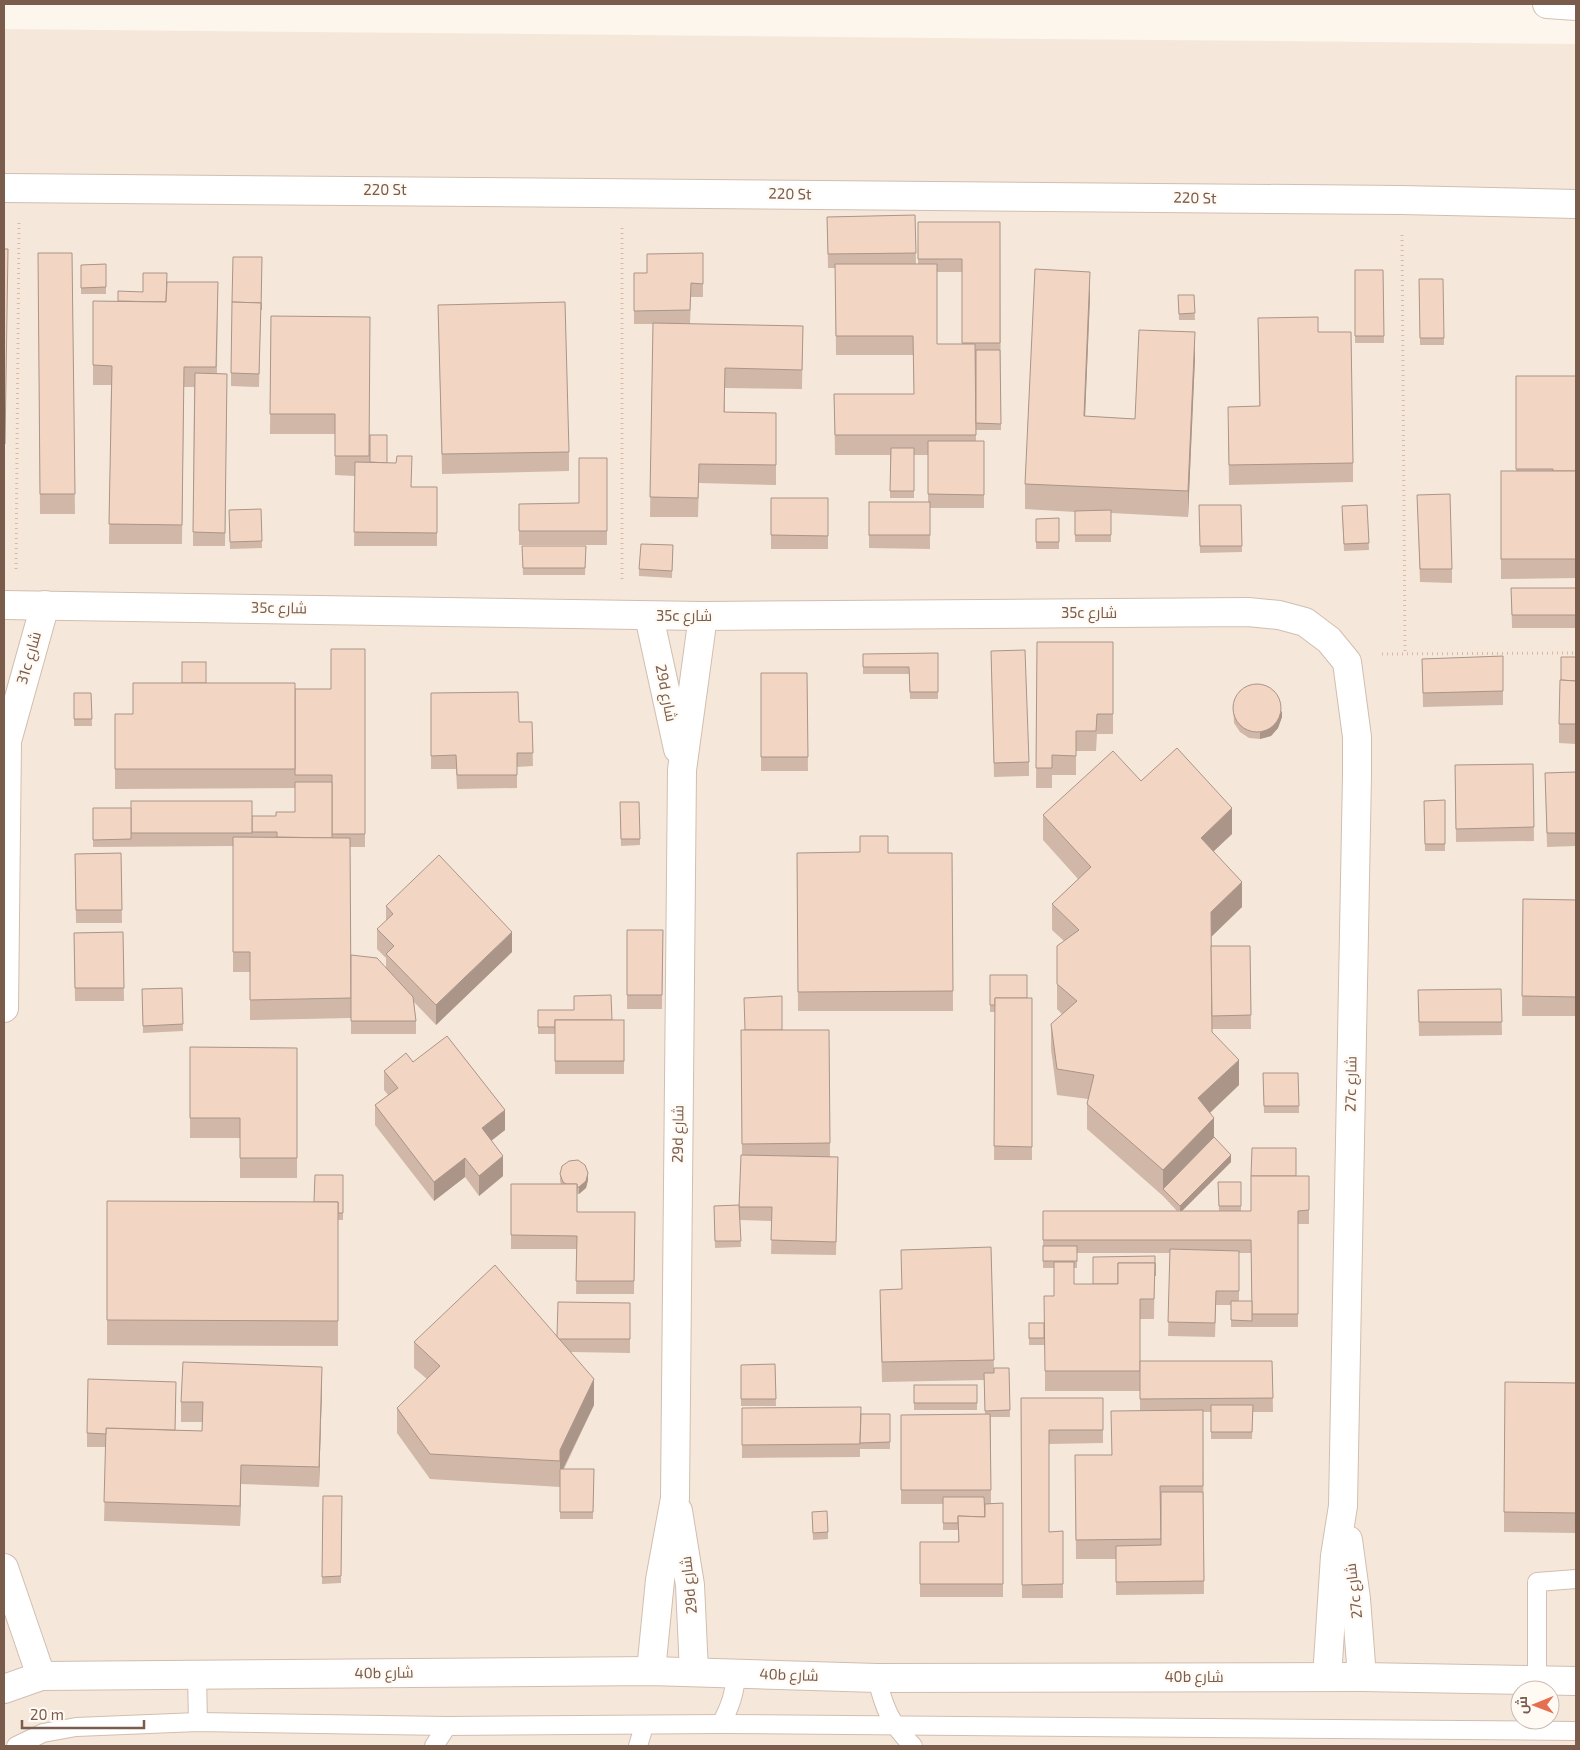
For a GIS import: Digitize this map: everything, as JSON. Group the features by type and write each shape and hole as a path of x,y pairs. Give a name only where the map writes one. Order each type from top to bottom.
{"street":[{"path":"1547,4 1576,6"},
{"name":"220 St","path":"12,188 1402,200 1576,204"},
{"name":"35c شارع","path":"10,605 649,616 1248,612 1279,615 1306,622 1329,640 1347,662"},
{"name":"31c شارع","path":"4,1008 5,734 45,605"},
{"name":"29d شارع","path":"649,616 682,770"},
{"name":"29d شارع","path":"651,1671 659,1588 675,1498 682,770 703,616"},
{"name":"27c شارع","path":"1327,1677 1335,1556 1343,1506 1357,775 1357,737 1347,662"},
{"name":"29d شارع","path":"675,1498 689,1575 694,1672"},
{"name":"27c شارع","path":"1343,1506 1356,1599 1362,1677"},
{"path":"4,1568 41,1676"},
{"name":"40b شارع","path":"4,1689 41,1676 651,1671 877,1678 1362,1677 1537,1680"},
{"name":"40b شارع","path":"1560,1681 1576,1681"}],"lane":[{"path":"1537,1680 1537,1582 1576,1579"},
{"path":"721,1724 730,1708 735,1691 736,1674"},
{"path":"197,1676 198,1722"},
{"path":"877,1678 887,1712 894,1727 913,1746"},
{"path":"16,1746 43,1733 76,1727 198,1722 447,1726 721,1724 894,1727 1576,1731"},
{"path":"434,1746 447,1726"},
{"path":"638,1746 644,1726"}],"path":[{"path":"10,605 12,188"},
{"path":"622,193 622,615"},
{"path":"1402,200 1405,654"},
{"path":"1347,662 1370,655 1576,653"}],"shaded area":[{"path":"4,29 1576,44 1576,1746 4,1746"}],"building":[{"path":"915,215 916,253 828,254 827,217"},
{"path":"918,222 1000,222 1000,343 962,343 962,259 918,259"},
{"path":"4,249 8,249 5,444 4,444"},
{"path":"38,253 72,253 75,494 40,494"},
{"path":"703,253 703,284 691,283 690,310 634,311 634,273 647,273 647,254"},
{"path":"233,257 262,257 261,310 261,303 232,302"},
{"path":"106,264 106,287 81,288 81,265"},
{"path":"835,264 937,264 937,344 975,344 976,435 835,435 834,394 914,394 913,336 836,336"},
{"path":"1035,269 1090,272 1084,416 1135,419 1139,330 1195,332 1188,491 1025,484"},
{"path":"1355,270 1383,270 1384,336 1355,336"},
{"path":"143,273 167,273 166,302 118,301 118,291 143,292"},
{"path":"1419,279 1443,279 1444,338 1420,338"},
{"path":"167,282 218,282 216,367 184,367 182,525 109,524 112,366 93,365 93,301 166,302"},
{"path":"1178,295 1194,295 1195,313 1179,314"},
{"path":"232,302 261,303 259,374 231,373"},
{"path":"565,302 569,452 442,454 438,305"},
{"path":"271,316 370,317 369,456 335,456 335,414 270,414"},
{"path":"1318,317 1318,332 1351,332 1353,463 1229,465 1228,407 1260,406 1258,318"},
{"path":"653,323 803,326 802,370 725,368 724,412 776,413 776,465 699,464 698,498 650,497"},
{"path":"976,350 1000,350 1001,424 976,423"},
{"path":"195,373 227,374 225,533 193,532"},
{"path":"1516,376 1576,376 1576,471 1516,469"},
{"path":"370,435 387,435 387,463 370,462"},
{"path":"928,441 984,441 984,495 928,494"},
{"path":"891,448 914,448 914,491 890,491"},
{"path":"397,456 412,456 411,487 437,487 437,533 354,532 355,462 396,463"},
{"path":"579,458 607,458 607,531 519,531 519,504 579,503"},
{"path":"1501,471 1576,471 1576,559 1501,559"},
{"path":"1450,494 1452,569 1420,569 1417,495"},
{"path":"771,498 828,498 828,536 771,535"},
{"path":"869,502 930,502 930,535 869,535"},
{"path":"1199,505 1241,505 1242,546 1200,546"},
{"path":"1367,505 1369,543 1344,544 1342,506"},
{"path":"261,509 262,541 230,542 229,510"},
{"path":"1111,510 1111,535 1075,535 1075,511"},
{"path":"1059,518 1059,542 1036,542 1036,519"},
{"path":"641,544 673,545 672,571 639,569"},
{"path":"522,546 586,546 585,568 523,568"},
{"path":"1511,588 1576,588 1576,615 1512,615"},
{"path":"1037,642 1113,642 1113,714 1097,714 1096,731 1076,731 1076,756 1052,755 1052,768 1036,768"},
{"path":"331,649 365,649 365,834 332,834 332,775 295,775 295,689 331,689"},
{"path":"1025,650 1029,762 994,763 991,651"},
{"path":"938,653 938,692 910,692 909,667 863,667 863,654"},
{"path":"1503,656 1503,691 1423,693 1422,659"},
{"path":"1561,657 1576,657 1576,681 1561,680"},
{"path":"182,662 206,662 206,683 182,683"},
{"path":"761,673 807,673 808,757 761,757"},
{"path":"1560,680 1576,681 1576,724 1559,724"},
{"path":"133,683 295,683 295,769 115,769 115,714 133,714"},
{"path":"1252,684 1262,684 1274,691 1281,703 1281,713 1274,725 1262,732 1252,732 1244,728 1237,721 1233,713 1233,703 1237,695 1244,688"},
{"path":"518,692 519,722 532,722 533,753 517,753 517,775 457,775 456,755 431,756 431,693"},
{"path":"74,693 91,693 92,719 74,719"},
{"path":"1177,748 1232,808 1201,838 1242,882 1211,912 1212,1032 1239,1060 1198,1098 1214,1118 1163,1170 1087,1104 1094,1075 1057,1069 1051,1024 1077,1001 1057,984 1057,946 1079,930 1052,904 1091,867 1043,815 1113,751 1141,781"},
{"path":"1533,764 1534,827 1456,829 1455,765"},
{"path":"1576,772 1576,833 1547,833 1545,773"},
{"path":"295,782 332,782 332,838 277,837 277,832 252,832 252,816 276,816 276,812 295,812"},
{"path":"1445,800 1445,844 1425,844 1424,801"},
{"path":"131,801 252,801 252,833 131,833"},
{"path":"620,802 639,802 640,839 621,839"},
{"path":"93,808 131,808 131,839 93,840"},
{"path":"860,836 888,836 888,853 952,853 953,991 798,992 797,853 860,852"},
{"path":"233,837 350,838 351,998 250,1000 250,952 233,952"},
{"path":"121,853 122,910 76,910 75,854"},
{"path":"439,855 512,932 436,1005 386,954 394,946 377,929 393,914 386,906"},
{"path":"1523,899 1576,900 1576,997 1522,996"},
{"path":"627,930 663,930 662,995 627,995"},
{"path":"123,932 124,988 75,988 74,933"},
{"path":"1211,946 1250,946 1251,1015 1212,1016"},
{"path":"351,955 377,958 413,997 416,1021 351,1021"},
{"path":"990,975 1027,975 1027,998 995,998 995,1005 990,1005"},
{"path":"182,988 183,1024 143,1026 142,989"},
{"path":"1501,989 1502,1022 1419,1022 1418,990"},
{"path":"611,995 612,1020 555,1020 555,1027 538,1027 538,1010 574,1010 574,996"},
{"path":"782,996 782,1030 745,1030 744,998"},
{"path":"995,998 1032,998 1032,1147 994,1146"},
{"path":"555,1020 624,1020 624,1061 555,1061"},
{"path":"741,1030 829,1030 830,1143 742,1144"},
{"path":"447,1036 505,1110 482,1128 503,1156 479,1176 465,1158 434,1182 375,1105 398,1088 384,1071 406,1053 413,1062"},
{"path":"190,1047 297,1048 297,1158 240,1158 240,1118 190,1118"},
{"path":"1263,1073 1298,1073 1299,1106 1264,1106"},
{"path":"1214,1137 1231,1155 1180,1206 1163,1189"},
{"path":"1252,1148 1296,1148 1296,1176 1251,1176"},
{"path":"741,1155 838,1157 836,1242 771,1240 772,1207 739,1207"},
{"path":"578,1160 585,1165 588,1173 586,1181 577,1187 577,1184 566,1184 563,1182 560,1174 562,1166 569,1161"},
{"path":"315,1175 343,1175 343,1213 338,1213 338,1202 314,1202"},
{"path":"1251,1176 1309,1176 1309,1210 1298,1211 1298,1314 1252,1314 1251,1240 1043,1240 1043,1211 1251,1211"},
{"path":"1218,1182 1241,1182 1241,1206 1219,1206"},
{"path":"511,1184 577,1184 577,1212 635,1212 634,1281 576,1281 577,1236 511,1235"},
{"path":"107,1201 338,1202 338,1321 107,1320"},
{"path":"739,1205 741,1241 715,1241 714,1206"},
{"path":"1043,1246 1077,1246 1077,1261 1043,1261"},
{"path":"991,1247 994,1360 882,1362 880,1290 902,1289 901,1250"},
{"path":"1170,1249 1239,1251 1239,1291 1216,1291 1215,1323 1168,1322"},
{"path":"1155,1256 1155,1263 1118,1263 1118,1284 1093,1284 1093,1257"},
{"path":"1054,1262 1074,1262 1074,1284 1118,1284 1118,1263 1155,1263 1154,1299 1140,1299 1140,1371 1045,1371 1044,1296 1054,1296"},
{"path":"495,1265 594,1379 560,1450 560,1461 430,1454 397,1408 440,1366 414,1342"},
{"path":"1231,1301 1252,1301 1252,1321 1231,1320"},
{"path":"558,1302 630,1303 630,1339 559,1339 557,1336"},
{"path":"1029,1323 1044,1323 1044,1338 1029,1338"},
{"path":"1140,1361 1272,1361 1273,1398 1140,1399"},
{"path":"183,1362 322,1367 319,1467 241,1465 240,1506 104,1502 106,1428 202,1431 203,1402 181,1402"},
{"path":"775,1364 776,1399 741,1399 741,1365"},
{"path":"994,1368 1009,1368 1010,1410 985,1411 984,1373 994,1373"},
{"path":"88,1379 176,1382 175,1430 106,1428 106,1434 87,1433"},
{"path":"1505,1382 1576,1383 1576,1513 1504,1512"},
{"path":"914,1385 977,1385 977,1403 914,1403"},
{"path":"1021,1398 1103,1398 1103,1430 1049,1430 1049,1532 1063,1531 1063,1584 1022,1585"},
{"path":"1211,1405 1253,1405 1252,1432 1211,1432"},
{"path":"861,1407 860,1444 742,1445 742,1408"},
{"path":"1203,1410 1203,1486 1160,1486 1161,1539 1076,1540 1075,1455 1112,1455 1111,1411"},
{"path":"861,1414 890,1414 890,1442 860,1443"},
{"path":"990,1414 991,1490 901,1490 901,1415"},
{"path":"560,1469 594,1469 593,1512 560,1512"},
{"path":"1161,1492 1203,1492 1204,1581 1116,1582 1116,1546 1161,1545"},
{"path":"323,1496 342,1496 341,1576 322,1577"},
{"path":"943,1497 984,1497 985,1517 958,1516 958,1523 943,1523"},
{"path":"1003,1503 1003,1584 920,1584 920,1542 959,1542 958,1516 985,1517 985,1504"},
{"path":"827,1511 828,1532 813,1533 812,1512"}]}
